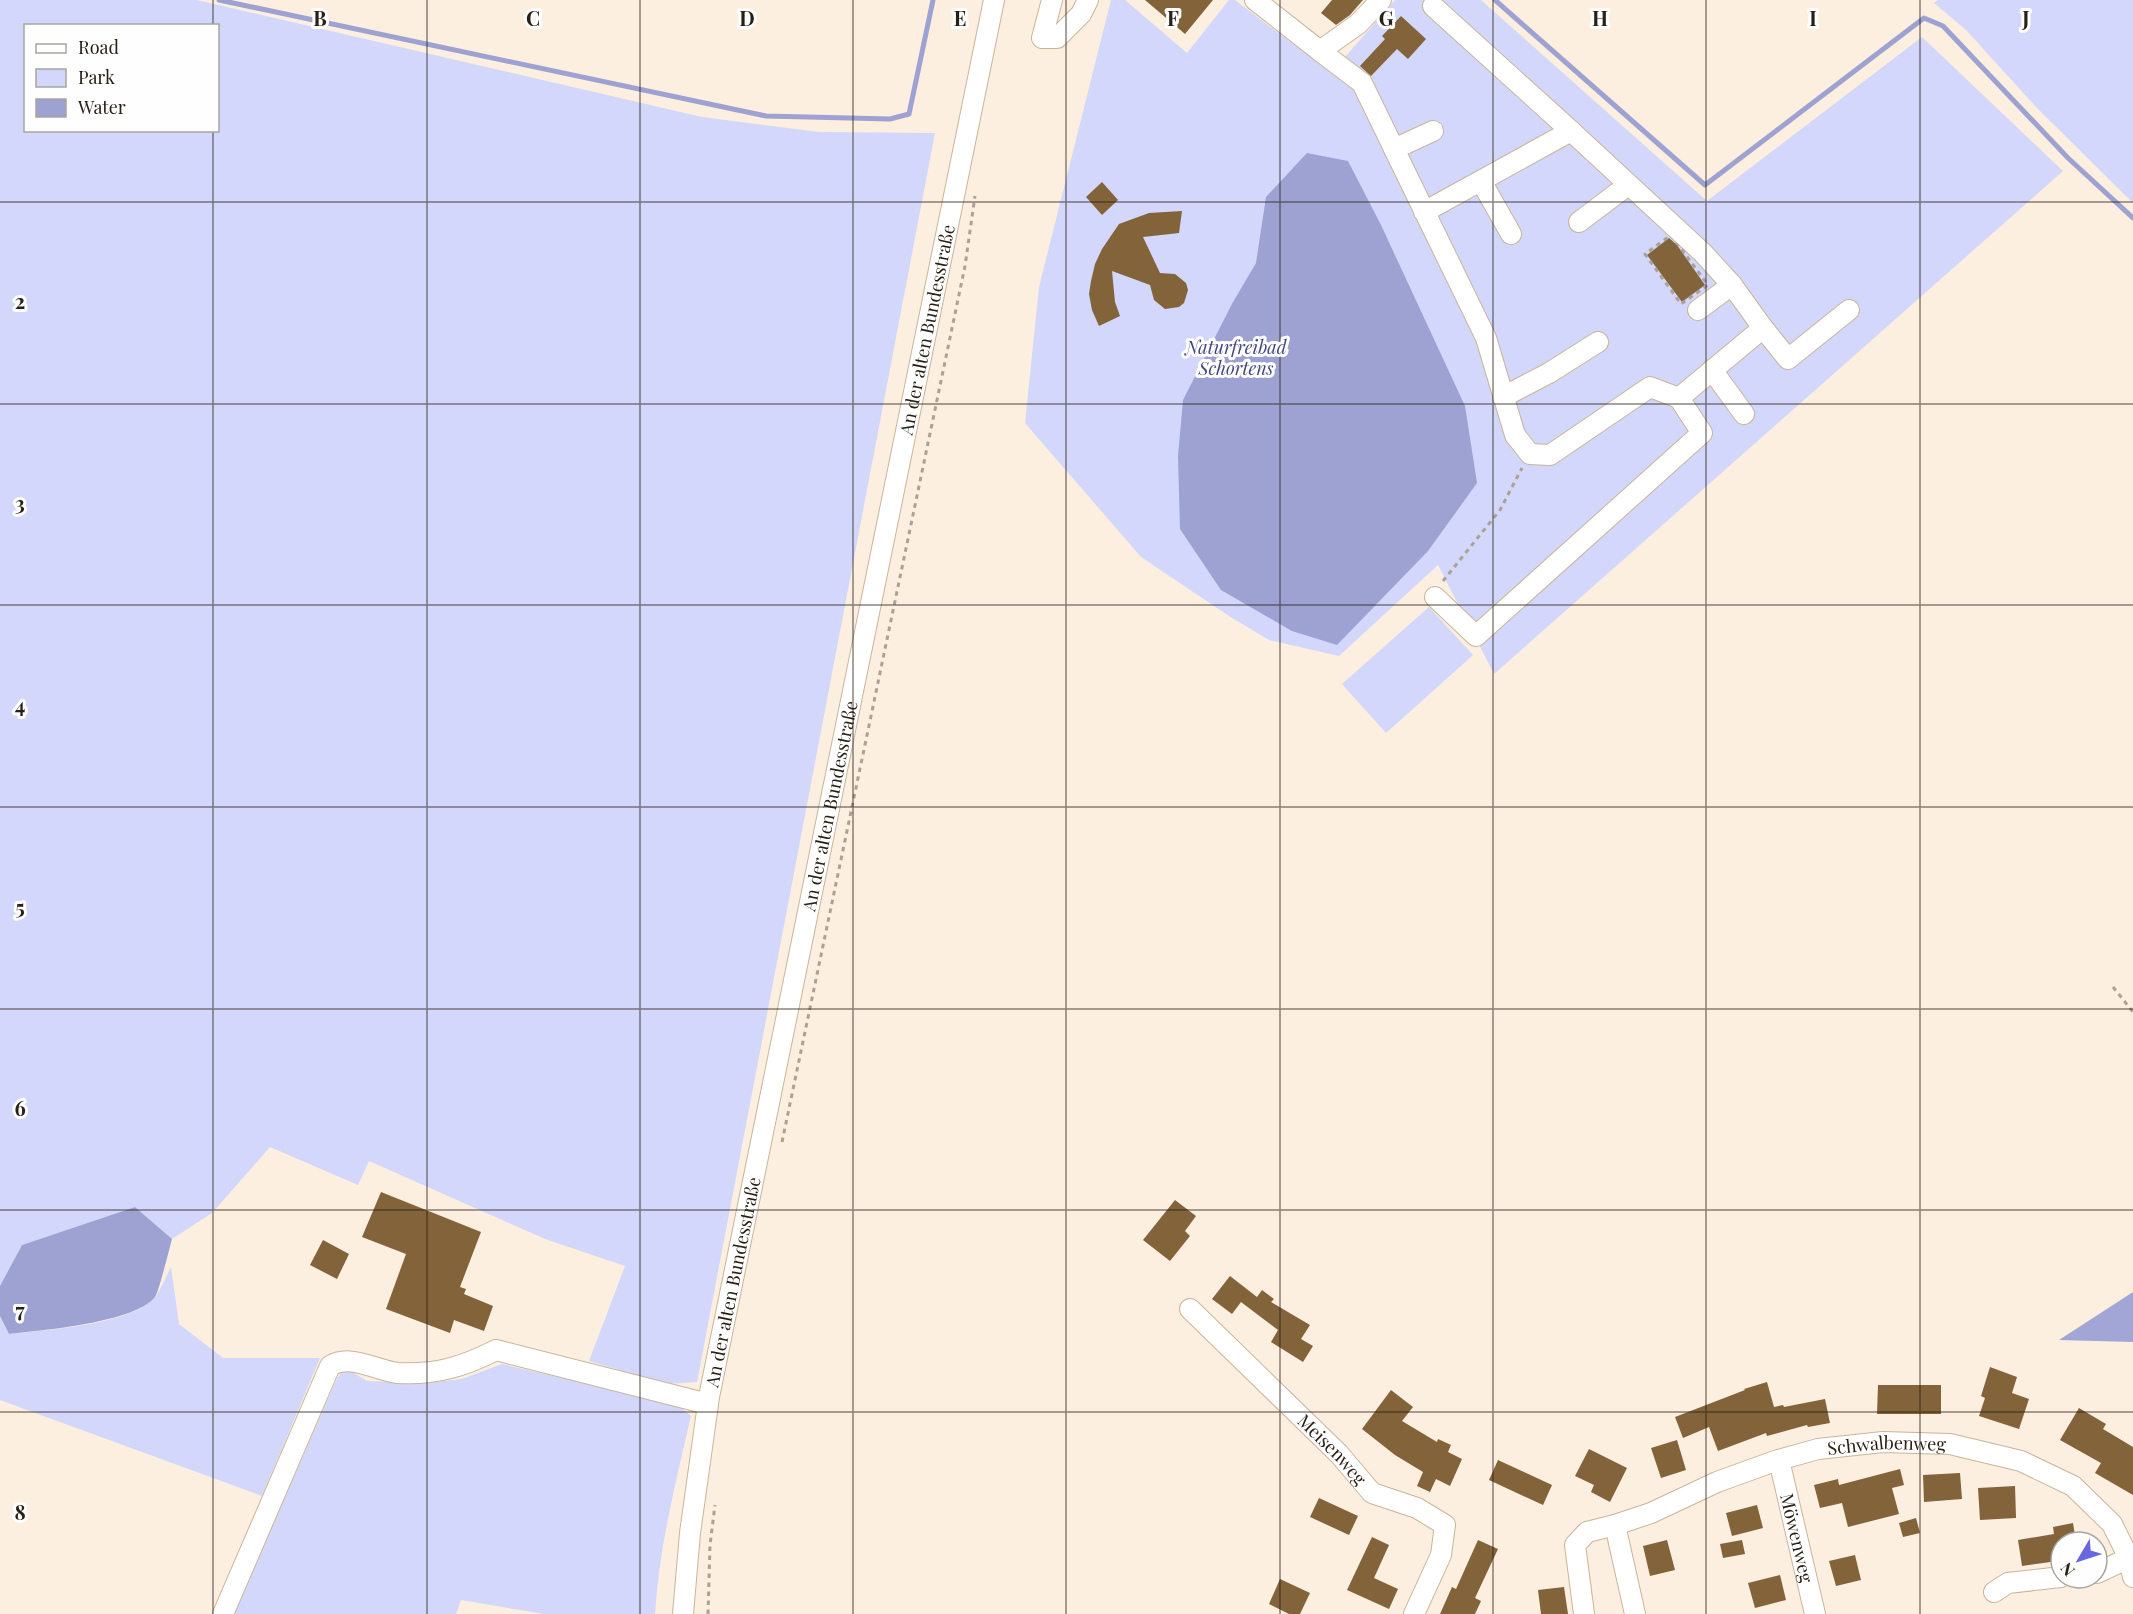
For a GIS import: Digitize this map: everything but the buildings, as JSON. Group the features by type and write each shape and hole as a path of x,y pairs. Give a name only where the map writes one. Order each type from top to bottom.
{"street":[{"name":"An der alten Bundesstraße","path":"683,1614 690,1533 708,1404 993,0"},
{"path":"1052,0 1042,38 1057,38 1082,14 1088,0"},
{"path":"1255,0 1362,83 1486,338 1515,435 1530,454 1550,455 1650,387 1679,398 1702,433 1476,636 1435,597"},
{"path":"1320,51 1358,24 1381,0"},
{"path":"1433,6 1703,253 1732,285 1788,359 1849,310"},
{"path":"1394,149 1433,130"},
{"path":"1424,212 1571,131"},
{"path":"1481,181 1511,234"},
{"path":"1579,222 1628,185"},
{"path":"1698,310 1732,285"},
{"path":"1679,398 1763,328"},
{"path":"1503,397 1550,373 1598,342"},
{"path":"1712,370 1744,414"},
{"name":"Meisenweg","path":"1190,1309 1339,1454 1372,1493 1417,1508 1445,1525 1441,1555 1414,1614"},
{"path":"223,1614 330,1366 337,1362 355,1362 396,1373 444,1371 469,1364 496,1350 708,1404"},
{"name":"Schwalbenweg","path":"1584,1614 1575,1545 1587,1532 1651,1513 1717,1482 1779,1460 1818,1449 1883,1442 1950,1444 2021,1461 2073,1486 2112,1524 2131,1567 2109,1571"},
{"name":"Möwenweg","path":"1779,1460 1815,1614"},
{"path":"1615,1525 1635,1614"},
{"path":"1994,1592 2008,1583 2049,1578"}],"path":[{"path":"780,1151 965,266 975,195"},
{"path":"1671,235 1708,285 1682,304 1645,254 1671,235"},
{"path":"1435,597 1432,595 1500,510 1530,454"},
{"path":"2113,987 2133,1012"},
{"path":"708,1614 710,1545 716,1500"}],"green space":[{"path":"0,0 197,0 702,117 819,132 935,133 697,1382 667,1384 589,1361 625,1266 545,1239 369,1161 358,1185 270,1147 212,1213 172,1239 135,1207 22,1245 0,1286"},
{"name":"Naturfreibad Schortens","path":"1111,0 1125,0 1187,53 1229,0 1235,0 1331,73 1395,0 1481,0 1707,201 1922,37 2063,171 1494,674 1438,565 1339,656 1269,640 1141,557 1025,423 1039,287"},
{"path":"1938,0 2133,0 2133,203 2036,107 1966,30 1934,3"},
{"path":"1429,607 1473,655 1386,733 1342,684"},
{"path":"171,1267 179,1324 223,1358 320,1358 262,1496 0,1400 0,1316 9,1334 65,1328 109,1320 145,1306 156,1296"},
{"path":"502,1364 678,1405 691,1416 664,1539 655,1614 544,1614 461,1600 456,1614 234,1614 344,1367 367,1381 427,1383 462,1379"}],"shaded area":[{"path":"2133,1292 2133,1342 2059,1340"}],"water":[{"path":"1307,153 1348,161 1381,225 1465,406 1477,483 1428,551 1337,645 1292,631 1221,590 1180,529 1178,456 1183,400 1233,302 1256,263 1266,197"},
{"path":"135,1207 172,1239 155,1297 144,1306 108,1319 9,1334 0,1316 0,1286 22,1245"}],"waterway":[{"path":"219,0 766,116 890,119 909,114 933,0"},
{"path":"1495,0 1705,185 1924,18 1943,26 2068,158 2133,218"}]}
